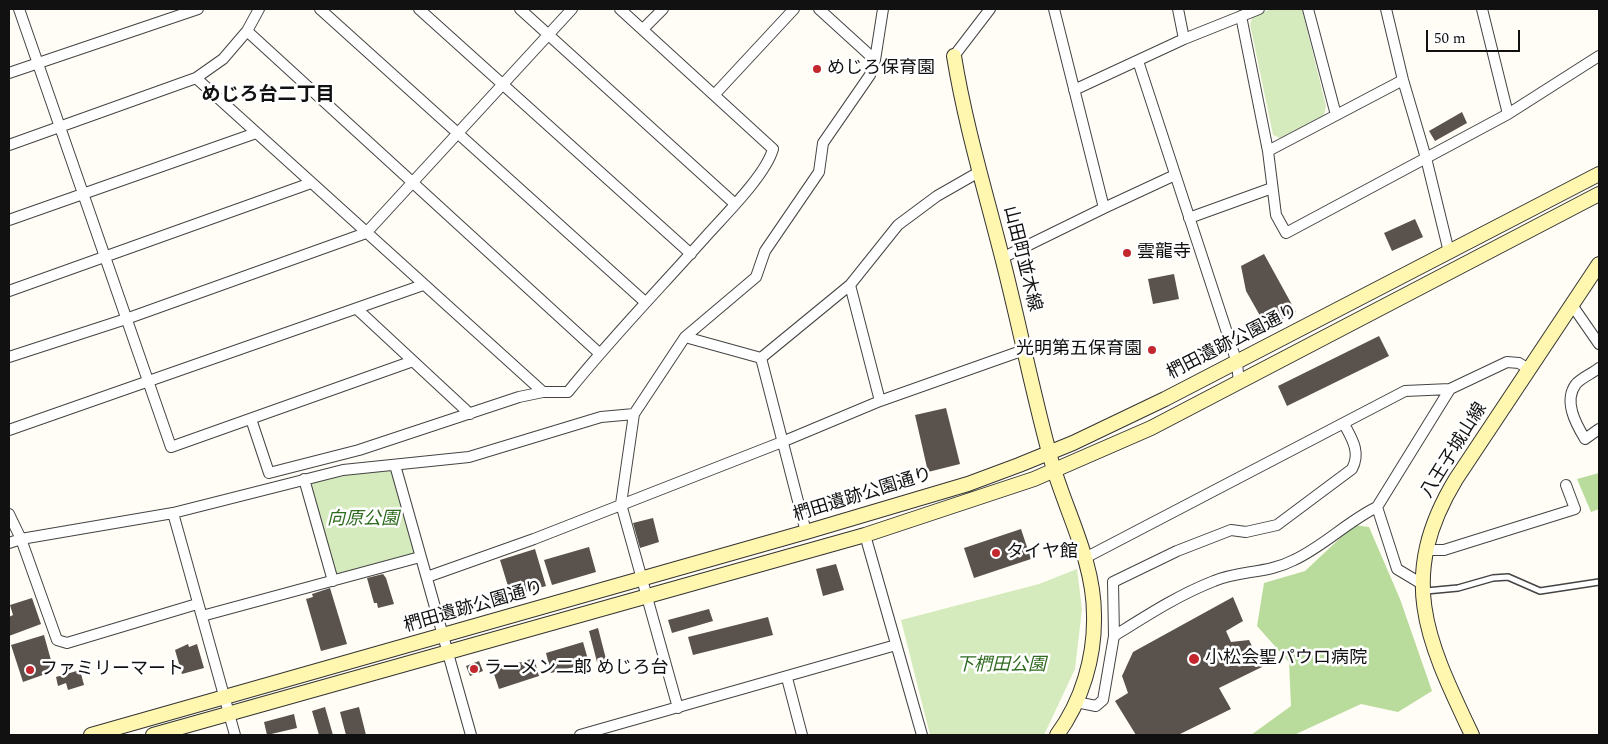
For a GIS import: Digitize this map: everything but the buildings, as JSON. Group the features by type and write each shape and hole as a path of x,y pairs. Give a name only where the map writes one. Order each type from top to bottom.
{"street":[{"path":"18,9 171,447 413,361"},
{"path":"9,73 198,9"},
{"path":"9,145 196,78 223,59 247,31 259,9"},
{"path":"320,9 645,302"},
{"path":"419,9 691,254"},
{"path":"520,9 735,204"},
{"path":"9,357 126,319 366,233 572,9"},
{"path":"250,419 269,473 358,450 519,397 543,392 568,392 599,353 735,204 770,158 773,149 620,9"},
{"path":"643,29 663,9"},
{"path":"715,94 794,9"},
{"path":"820,9 876,60"},
{"path":"678,708 621,504 634,414 685,337 756,277 765,251 819,172 823,143 870,75 876,60 883,9"},
{"path":"954,56 990,9"},
{"path":"1054,9 1104,208"},
{"path":"1178,9 1184,39"},
{"path":"1074,90 1184,39 1259,9"},
{"path":"1308,9 1336,115"},
{"path":"1386,9 1449,252"},
{"path":"1482,9 1508,114"},
{"path":"1240,16 1268,151 1276,215 1286,232 1508,114 1599,56"},
{"path":"247,31 599,353"},
{"name":"山田町並木線","path":"954,56 979,172 1002,258 1049,453 1085,558 1093,592 1094,626 1087,671 1076,702 1057,735"},
{"path":"1138,61 1237,363 1239,383"},
{"path":"196,78 543,392"},
{"path":"1268,151 1403,80"},
{"path":"9,220 256,133"},
{"path":"761,358 850,284 898,225 937,196 979,172"},
{"path":"1002,258 1175,174"},
{"name":"椚田遺跡公園通り","path":"91,735 641,580 968,484 1049,453 1237,363 1599,174"},
{"path":"9,291 311,183"},
{"path":"1189,218 1272,188"},
{"name":"椚田遺跡公園通り","path":"153,735 866,535 955,507 1054,470 1151,428 1599,194"},
{"name":"八王子城山線","path":"1472,735 1434,653 1428,632 1422,587 1426,550 1434,523 1445,497 1599,264"},
{"path":"850,284 880,401"},
{"path":"9,430 423,285"},
{"path":"1572,305 1599,344"},
{"path":"357,309 470,414"},
{"path":"685,337 761,358"},
{"path":"427,577 534,539 782,442 880,401 1024,350"},
{"path":"761,358 806,532"},
{"path":"1085,558 1405,391 1450,389 1507,362 1519,363 1530,370"},
{"path":"1599,368 1576,384 1570,404 1576,424 1585,439 1599,429"},
{"path":"1114,636 1160,607 1214,580 1262,572 1294,561 1377,507 1450,389"},
{"path":"9,543 21,538 172,513 343,470 469,457 601,416 634,414"},
{"path":"1076,702 1096,706 1103,700 1114,636 1113,582 1176,551 1231,530 1246,532 1278,525 1352,469 1356,461 1356,448 1344,424"},
{"path":"395,465 471,735"},
{"path":"304,479 333,581"},
{"path":"1426,550 1444,550 1575,509 1566,486"},
{"path":"1377,507 1397,569 1422,587"},
{"path":"172,513 235,735"},
{"path":"9,514 21,538 57,640 67,643 197,604"},
{"path":"866,535 922,735"},
{"path":"202,616 420,556"},
{"path":"584,735 896,645"},
{"path":"787,678 802,735"}],"lane":[{"path":"1422,587 1458,588 1493,578 1508,577 1517,579 1540,591 1599,582"}],"green space":[{"path":"1272,9 1302,9 1326,106 1324,115 1280,138 1273,135 1250,24 1253,15"},
{"name":"向原公園","path":"395,465 420,557 333,581 304,479"},
{"path":"1599,473 1599,509 1591,512 1577,479"},
{"path":"1354,525 1369,527 1400,599 1432,691 1398,712 1361,704 1294,735 1251,735 1291,706 1289,662 1257,626 1264,583 1305,571"},
{"name":"下椚田公園","path":"1077,569 1082,609 1075,669 1044,735 930,735 901,620 1039,584"}],"place":[{"name":"めじろ保育園","path":"817,69"},
{"name":"雲龍寺","path":"1127,253"},
{"name":"光明第五保育園","path":"1152,350"},
{"name":"タイヤ館","path":"996,553"},
{"name":"小松会聖パウロ病院","path":"1194,659"},
{"name":"ラーメン二郎 めじろ台","path":"474,669"},
{"name":"ファミリーマート","path":"30,670"}],"district":[{"name":"めじろ台二丁目","path":"268,96"}]}
